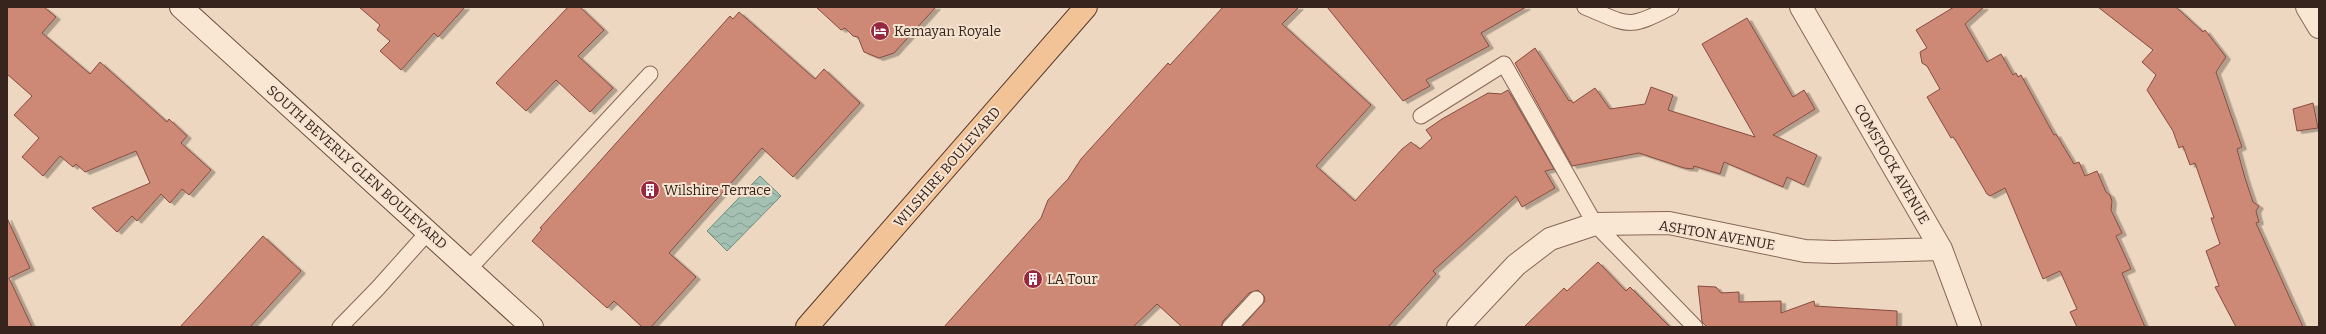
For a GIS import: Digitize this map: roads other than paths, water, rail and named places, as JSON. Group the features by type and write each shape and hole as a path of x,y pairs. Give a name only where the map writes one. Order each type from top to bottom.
{"main road":[{"name":"WILSHIRE BOULEVARD","path":"807,327 1086,7"}],"street":[{"name":"SOUTH BEVERLY GLEN BOULEVARD","path":"181,7 532,327"},
{"name":"COMSTOCK AVENUE","path":"1801,7 1941,249 1970,327"},
{"path":"2307,7 2319,27"},
{"name":"ASHTON AVENUE","path":"1458,327 1516,265 1550,239 1595,224 1669,223 1805,251 1834,252 1941,249"}],"lane":[{"path":"1585,7 1627,24 1644,21 1670,7"},
{"path":"1421,116 1504,64 1595,224 1695,327"},
{"path":"469,269 650,74"},
{"path":"340,327 378,288 428,232"},
{"path":"1230,327 1256,299"}],"water":[{"path":"760,176 781,196 727,251 707,231"}],"place":[{"name":"Kemayan Royale","path":"880,31"},
{"name":"Wilshire Terrace","path":"650,190"},
{"name":"LA Tour","path":"1033,279"}]}
